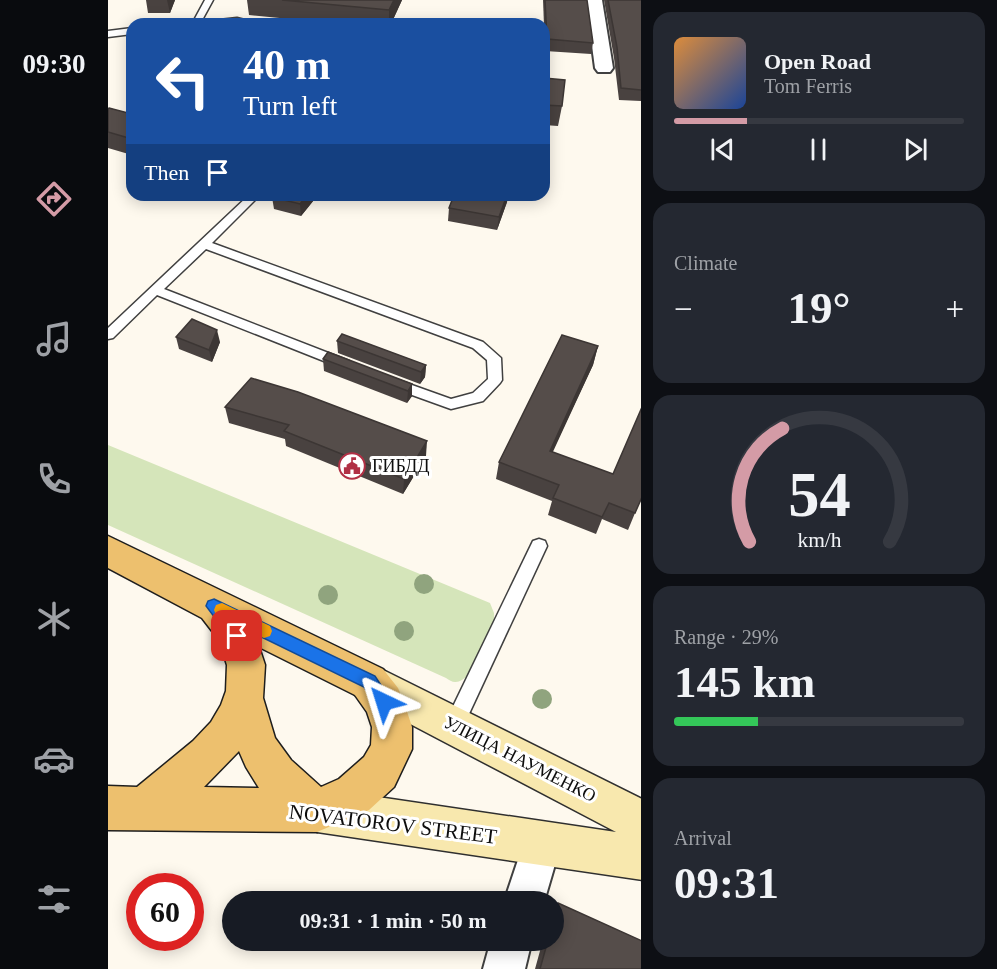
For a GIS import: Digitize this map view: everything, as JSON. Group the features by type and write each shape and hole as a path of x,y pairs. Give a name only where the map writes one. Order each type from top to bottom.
{"main road":[{"name":"УЛИЦА НАУМЕНКО","path":"108,551 641,821"},
{"path":"214,606 237,636 253,736 267,768 282,784 317,810 354,795 379,772 391,749 392,727 384,702 369,682"},
{"path":"127,807 184,778 209,755 228,735 246,684 268,650 292,645"},
{"name":"NOVATOROV STREET","path":"127,807 317,810 641,858"}],"street":[{"path":"594,0 604,68"},
{"path":"527,891 542,844"},
{"path":"504,969 509,951"}],"lane":[{"path":"199,18 209,0"},
{"path":"108,34 126,32"},
{"path":"108,335 249,201"},
{"path":"204,244 478,345 494,358 495,380 478,397 451,404 384,380"},
{"path":"155,290 353,368"},
{"path":"454,725 539,546"}],"green space":[{"path":"108,445 490,603 494,613 494,623 474,667 462,680 452,681 108,525"}],"building":[{"path":"282,0 394,0 389,10"},
{"path":"545,0 587,0 593,43 550,39 550,18 546,18"},
{"path":"608,0 641,0 641,90 621,88 617,47"},
{"path":"550,79 565,80 562,106 550,105"},
{"path":"108,109 126,112 126,137 108,132"},
{"path":"452,201 505,201 499,217 449,208"},
{"path":"192,319 217,330 209,350 176,337"},
{"path":"342,334 426,365 421,372 337,341"},
{"path":"562,335 598,346 550,451 613,474 641,409 641,499 635,513 609,503 602,517 553,498 559,485 499,462"},
{"path":"328,352 412,384 408,391 323,359"},
{"path":"251,378 298,392 427,441 404,479 284,431 289,425 225,407"},
{"path":"564,906 641,941 641,969 540,969 545,951 564,951"}],"slow traffic":[{"path":"222,610 264,631"}],"place":[{"name":"ГИБДД","path":"352,466"}],"route":[{"path":"237,636 214,606 369,682 384,702"}]}
